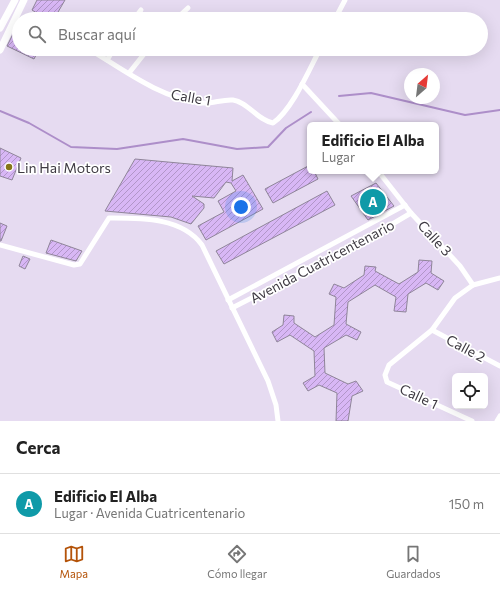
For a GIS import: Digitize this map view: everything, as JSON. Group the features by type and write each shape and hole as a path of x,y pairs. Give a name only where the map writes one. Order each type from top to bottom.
{"main road":[{"path":"0,28 15,0"},
{"path":"18,12 24,0"},
{"path":"0,50 12,25"}],"street":[{"path":"339,12 345,0"},
{"path":"184,12 188,8"},
{"name":"Calle 1","path":"100,56 166,94 203,103 233,100 248,108 258,117 273,123 282,114 302,84"},
{"path":"107,60 110,56"},
{"path":"129,73 142,56"},
{"path":"316,56 302,84 337,122"},
{"name":"Calle 3","path":"380,174 411,213 443,246 473,285"},
{"name":"Avenida Cuatricentenario","path":"228,300 405,205"},
{"name":"Avenida Cuatricentenario","path":"232,308 362,242 411,213"},
{"path":"0,245 74,266 80,264 109,218 169,223 181,228 199,240 268,381 276,404 278,421"},
{"path":"432,330 455,298 473,285 500,278"},
{"name":"Calle 1","path":"432,330 389,365 385,375 388,382 472,421"},
{"name":"Calle 2","path":"432,330 500,366"},
{"path":"497,421 500,416"}],"building":[{"path":"37,0 65,0 58,12 35,12 32,10"},
{"path":"12,36 12,48 7,46"},
{"path":"28,56 36,56 34,59"},
{"name":"Lin Hai Motors","path":"0,148 21,158 12,180 0,176"},
{"path":"135,159 233,168 232,181 243,175 263,209 206,240 198,226 224,212 218,201 236,191 231,183 226,182 214,198 192,196 204,204 204,208 191,224 171,217 105,211"},
{"path":"307,167 307,174 316,174 318,179 273,203 265,189"},
{"path":"376,183 394,206 368,220 351,196"},
{"path":"327,191 335,205 224,264 216,251"},
{"path":"0,223 7,226 1,241 0,241"},
{"path":"51,240 82,251 76,261 46,253"},
{"path":"23,256 30,259 25,269 19,266"},
{"path":"419,260 432,261 431,273 444,281 438,290 426,283 408,294 406,312 394,311 396,297 375,285 348,302 346,324 361,332 357,340 346,335 324,348 325,373 348,384 356,381 363,391 352,396 348,421 336,421 337,393 319,385 308,391 303,383 315,376 314,351 290,335 277,342 272,332 283,325 284,315 294,316 294,323 315,337 334,325 336,297 329,294 334,284 344,288 364,275 365,266 376,267 375,271 399,284 418,272"}],"waterway":[{"path":"339,96 371,93 465,115 500,110"},
{"path":"0,111 29,123 71,147 117,149 183,139 237,149 268,147 286,128 311,112"}],"place":[{"name":"Lin Hai Motors","path":"9,167"},
{"name":"Edificio El Alba","path":"373,202"}]}
